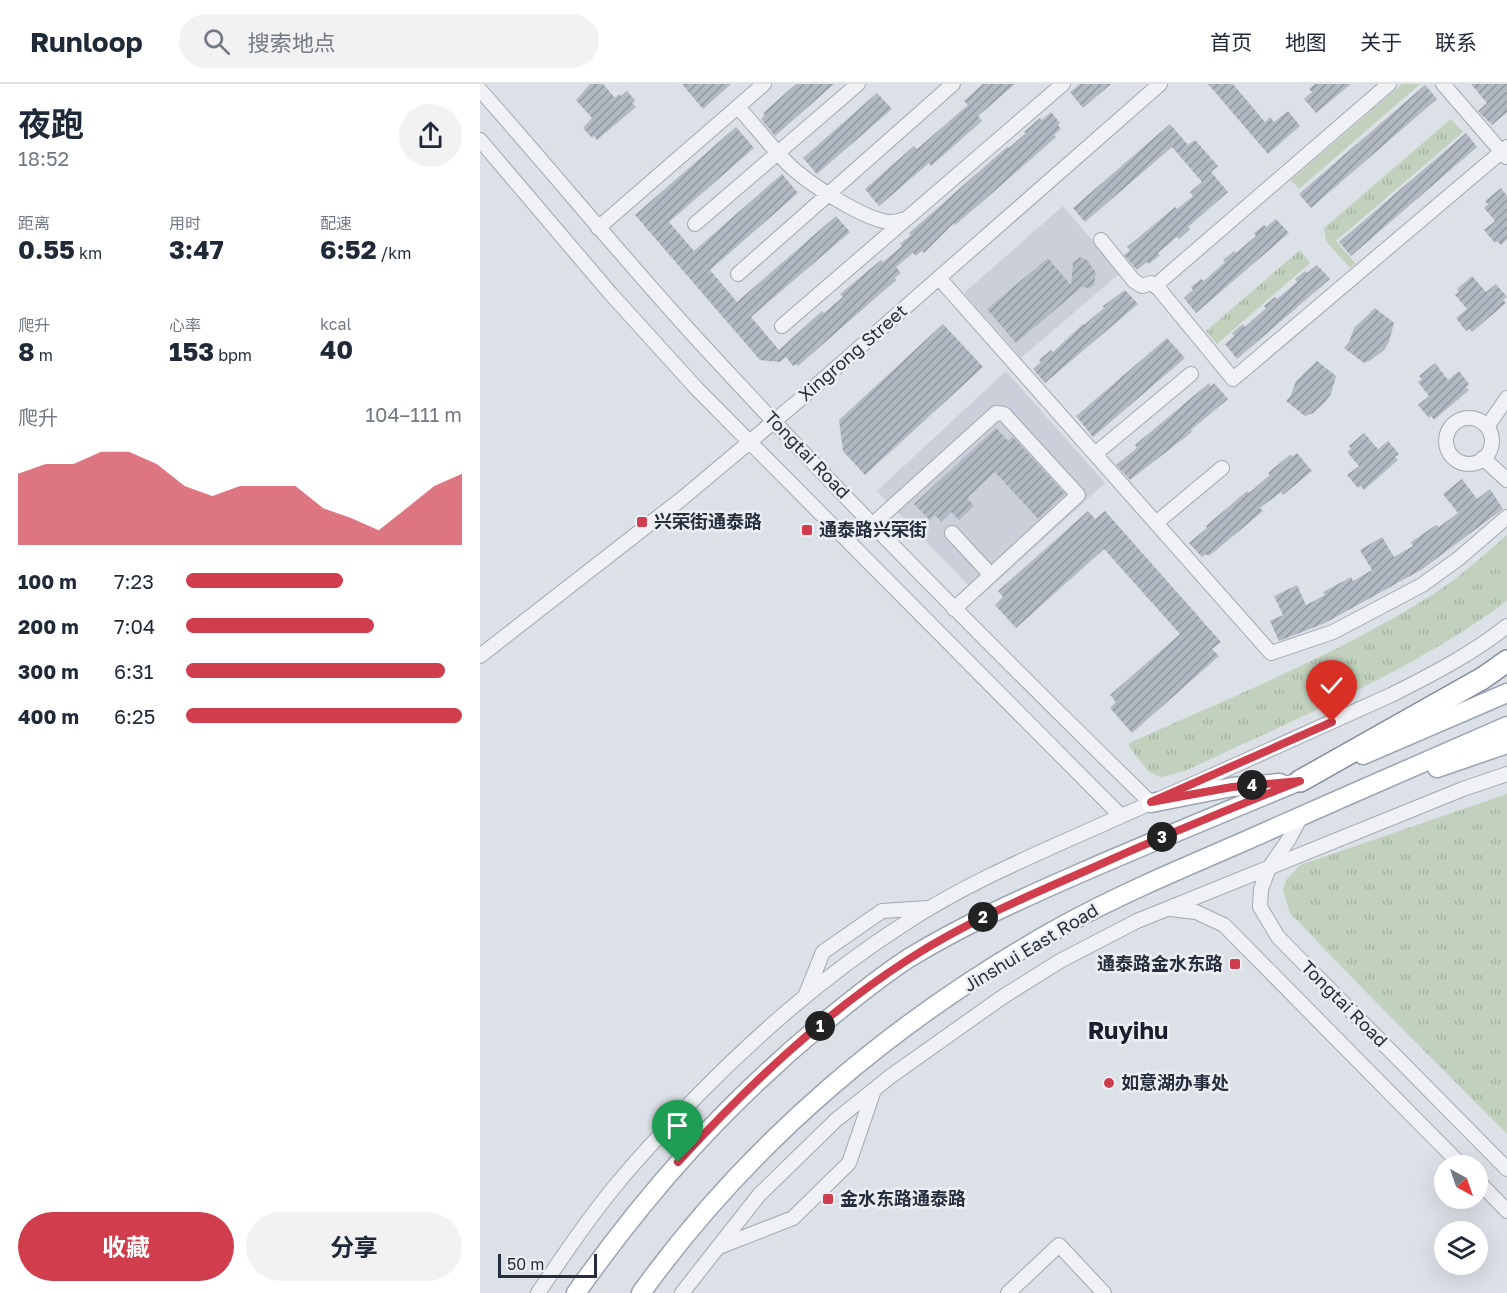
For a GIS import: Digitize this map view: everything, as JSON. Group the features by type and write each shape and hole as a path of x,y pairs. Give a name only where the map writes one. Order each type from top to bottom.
{"highway":[{"path":"1300,781 1483,678 1507,661"}],"main road":[{"path":"576,1293 652,1192 740,1096 853,999 908,960 970,924 1005,907 1204,819 1507,693"},
{"name":"Jinshui East Road","path":"641,1293 684,1236 712,1204 788,1125 859,1064 927,1012 1025,948 1089,912 1507,726"},
{"path":"1302,816 1507,744"},
{"path":"1151,802 1232,787 1300,781"}],"street":[{"path":"598,228 764,84"},
{"path":"695,224 858,84"},
{"path":"738,274 953,84"},
{"path":"782,326 907,218 1048,90 1063,84"},
{"name":"Xingrong Street","path":"480,656 684,497 775,421 1161,84"},
{"path":"1155,286 1389,84"},
{"path":"1101,240 1138,285 1151,283 1155,286 1233,379 1505,153 1443,84"},
{"name":"Tongtai Road","path":"480,90 698,340 998,654 1151,802"},
{"path":"738,107 778,153 803,177 854,209 892,222 907,218"},
{"name":"Tongtai Road","path":"480,140 610,293 697,389 1121,816"},
{"path":"939,278 1271,653 1333,632 1422,585 1458,559 1507,517"},
{"path":"1095,454 1191,374"},
{"path":"1487,427 1507,398"},
{"path":"873,524 996,413 1004,414 1078,495 954,609"},
{"path":"1463,419 1476,420 1487,427 1491,445 1483,459 1469,464 1457,461 1448,451 1446,438 1452,426 1463,419"},
{"path":"1483,459 1507,480"},
{"path":"1156,523 1222,468"},
{"path":"952,532 991,574"},
{"path":"538,1293 596,1211 666,1128 769,1027 873,945 954,894 1024,860 1391,695 1443,668 1507,626"},
{"path":"682,1293 759,1195 836,1120 1001,998 1060,961 1137,921 1463,789 1507,774"},
{"name":"Tongtai Road","path":"1302,816 1289,840 1269,868 1261,889 1260,908 1278,937 1507,1169"},
{"path":"805,997 823,952 862,924 882,911 930,908"},
{"name":"Tongtai Road","path":"1168,909 1196,912 1224,925 1451,1155"},
{"path":"717,1248 793,1218 849,1163 874,1090"},
{"path":"1488,1191 1507,1211"},
{"path":"1008,1293 1059,1245 1104,1293"}],"shaded area":[{"path":"1063,206 1120,273 1021,358 964,293"},
{"path":"1006,371 1105,483 980,597 877,491"}],"green space":[{"path":"1402,84 1420,84 1299,189 1291,180"},
{"path":"1451,119 1463,132 1336,241 1355,263 1350,268 1326,241 1324,228"},
{"path":"1300,250 1310,263 1217,344 1206,331"},
{"path":"1507,535 1507,601 1431,651 1350,694 1185,771 1161,777 1149,772 1130,748 1129,743 1283,674 1396,617 1452,581"},
{"path":"1507,794 1507,1134 1290,913 1283,890 1286,880 1300,865"}],"building":[{"path":"590,84 603,84 615,98 627,91 635,100 632,103 636,107 597,140 583,128 592,118 576,100"},
{"path":"682,84 731,84 703,109"},
{"path":"796,84 834,84 775,136 761,119 765,115 763,113"},
{"path":"983,84 1015,84 978,116 982,121 931,166 929,163 879,206 865,189 914,146 917,149 968,105 964,101"},
{"path":"1080,84 1111,84 1083,108 1070,92"},
{"path":"1208,84 1233,84 1265,122 1270,117 1274,122 1288,111 1300,126 1268,154"},
{"path":"1315,84 1351,84 1316,113 1304,99 1312,92 1309,89"},
{"path":"1471,84 1507,84 1507,112 1492,125 1478,111 1487,103"},
{"path":"1425,85 1437,99 1311,208 1299,194"},
{"path":"877,93 892,109 817,174 803,158"},
{"path":"1051,112 1060,123 1058,125 1061,129 1054,135 1056,137 955,225 954,223 924,253 922,251 916,256 913,253 896,267 901,273 895,278 896,280 798,366 796,364 793,366 786,357 780,362 760,360 635,215 736,127 754,148 669,222 694,251 782,174 798,193 710,270 737,302 836,216 850,232 751,317 779,350 822,311 824,313 843,297 840,294 902,246 900,244 911,235 909,233 1008,146 1009,148 1040,118 1042,120"},
{"path":"1170,124 1188,145 1195,140 1218,166 1211,172 1228,192 1188,227 1190,229 1179,239 1177,237 1158,253 1160,255 1137,270 1124,255 1130,250 1127,247 1175,207 1177,209 1193,196 1190,192 1202,182 1172,147 1085,222 1073,208"},
{"path":"1466,133 1477,147 1351,256 1339,242"},
{"path":"1501,188 1507,196 1507,239 1501,245 1497,241 1495,243 1484,230 1495,221 1484,208 1488,204 1485,201"},
{"path":"1276,219 1289,233 1196,313 1184,298 1193,290 1191,287 1201,279 1204,281 1225,262 1223,260 1234,251 1236,253 1256,236 1254,233"},
{"path":"1080,257 1087,260 1096,273 1094,285 1090,288 1082,287 1016,343 987,309 1048,258 1071,285 1073,263"},
{"path":"1317,265 1330,279 1237,359 1225,344 1234,336 1232,333 1243,324 1245,327 1266,308 1264,306 1275,297 1277,299 1297,282 1295,279"},
{"path":"1472,276 1486,292 1496,284 1507,297 1503,300 1506,303 1472,332 1469,329 1466,331 1456,318 1467,309 1455,295 1459,292 1457,289"},
{"path":"1125,290 1138,304 1045,383 1033,369 1041,362 1039,360 1051,350 1053,352 1104,308 1103,306"},
{"path":"1375,308 1394,323 1389,342 1384,350 1364,363 1344,348 1354,328"},
{"path":"943,324 983,367 865,475 843,451 839,420"},
{"path":"1167,338 1185,358 1093,437 1076,416"},
{"path":"1317,361 1336,376 1331,394 1325,402 1313,413 1305,416 1286,401 1296,381"},
{"path":"1435,363 1448,380 1459,371 1469,384 1466,387 1469,390 1434,420 1431,416 1429,418 1418,405 1429,396 1418,382 1422,379 1419,376"},
{"path":"1209,383 1211,386 1214,383 1228,399 1191,430 1192,432 1130,480 1116,465 1137,448 1135,445"},
{"path":"996,428 1008,441 1013,437 1065,494 1038,519 995,472 967,498 974,506 959,520 951,512 941,522 935,515 930,520 914,504"},
{"path":"1364,433 1378,449 1388,441 1399,454 1395,457 1398,460 1364,490 1361,486 1358,488 1347,475 1359,466 1347,452 1351,449 1349,446"},
{"path":"1297,453 1312,471 1283,495 1281,492 1260,508 1263,511 1209,556 1206,554 1202,557 1189,543 1247,491 1249,493 1270,475 1268,473 1291,454 1292,457"},
{"path":"1462,479 1477,499 1490,489 1503,509 1421,570 1325,623 1279,641 1270,621 1283,615 1274,596 1297,585 1306,605 1325,595 1323,592 1351,577 1353,581 1372,570 1360,550 1382,537 1394,557 1413,546 1411,542 1436,525 1439,527 1458,513 1443,494"},
{"path":"1088,511 1095,519 1105,511 1221,642 1212,649 1219,656 1132,733 1110,708 1116,702 1110,695 1180,634 1104,549 1016,628 995,605 1003,597 998,591"}],"place":[{"name":"兴荣街通泰路","path":"642,522"},
{"name":"通泰路兴荣街","path":"807,530"},
{"name":"通泰路金水东路","path":"1235,964"},
{"name":"如意湖办事处","path":"1109,1083"},
{"name":"金水东路通泰路","path":"828,1199"}],"district":[{"name":"Ruyihu","path":"1128,1031"}],"route":[{"path":"678,1162 740,1096 788,1053 853,999 908,960 943,938 1005,907 1204,819 1300,781 1232,787 1151,802 1332,722"}]}
